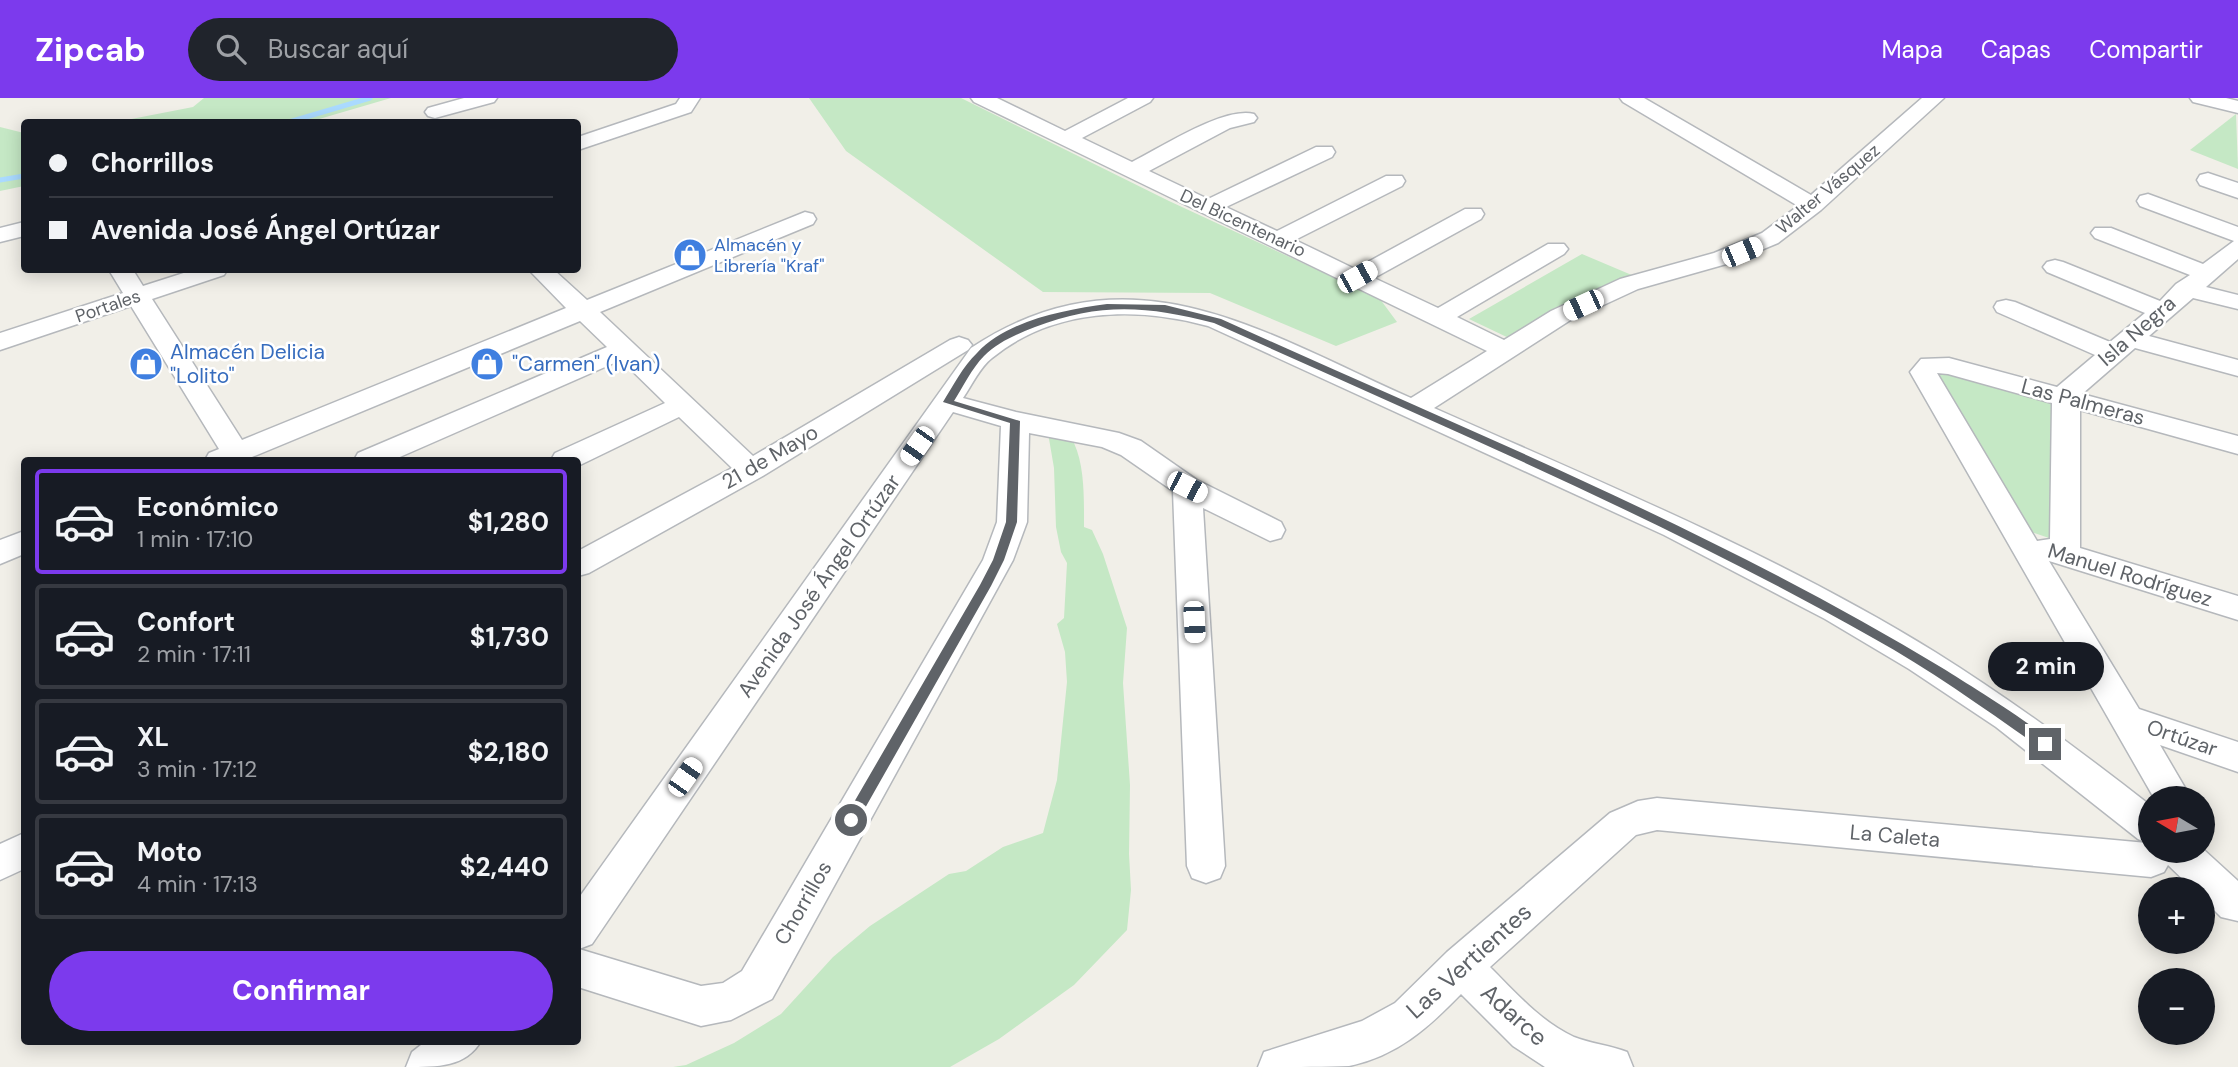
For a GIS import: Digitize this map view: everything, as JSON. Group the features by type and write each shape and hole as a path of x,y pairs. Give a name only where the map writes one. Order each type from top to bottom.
{"street":[{"path":"435,112 487,98"},
{"name":"Del Bicentenario","path":"981,98 1505,350"},
{"path":"1007,111 1034,98"},
{"path":"1065,139 1143,98"},
{"path":"1630,98 1813,205"},
{"name":"Walter Vásquez","path":"1412,410 1560,316 1629,284 1722,258 1759,244 1813,205 1934,98"},
{"path":"2200,98 2238,107"},
{"path":"581,143 687,103"},
{"path":"1132,171 1223,124 1247,118"},
{"path":"1208,207 1324,152"},
{"path":"1765,176 1834,187"},
{"path":"2208,180 2238,191"},
{"path":"1278,240 1394,181"},
{"path":"2148,201 2238,235"},
{"path":"1357,277 1473,215"},
{"path":"234,457 582,309 805,219"},
{"path":"0,235 21,230"},
{"path":"2103,233 2205,273"},
{"name":"Isla Negra","path":"2065,397 2070,387 2238,247"},
{"path":"1440,317 1556,249"},
{"path":"2056,267 2161,310"},
{"path":"123,273 231,457"},
{"name":"Portales","path":"0,342 206,273"},
{"path":"544,273 751,470"},
{"path":"2185,289 2238,302"},
{"name":"Avenida José Ángel Ortúzar","path":"581,928 980,354 1010,334 1065,313 1128,306 1174,309 1217,321 1675,528 1878,635 2008,717 2064,758 2138,826"},
{"path":"2007,307 2121,346 2238,368"},
{"name":"21 de Mayo","path":"581,563 751,470 959,345"},
{"path":"375,457 625,349"},
{"name":"Las Palmeras","path":"2022,542 1925,379 1923,372 1927,366 1949,366 2238,445"},
{"path":"2065,397 2065,555"},
{"path":"948,402 1015,421 1097,436 1120,443 1187,487 1270,530"},
{"path":"571,457 683,405"},
{"name":"Chorrillos","path":"581,969 701,1006 717,1006 736,1000 757,985 998,560 1012,522 1015,421"},
{"path":"1187,487 1206,866"},
{"path":"2022,542 2166,786"},
{"name":"Manuel Rodríguez","path":"2022,542 2238,608"},
{"path":"0,553 21,543"},
{"name":"Ortúzar","path":"2127,719 2238,757"},
{"name":"La Caleta","path":"1638,817 1657,814 2138,845"},
{"name":"Las Vertientes","path":"1279,1067 1370,1039 1410,1017 1461,966 1623,824 1638,817"},
{"path":"0,863 21,852"},
{"name":"Avenida José Ángel Ortúzar","path":"2182,863 2236,906"},
{"path":"2211,863 2236,906"},
{"name":"Adarce","path":"1461,966 1547,1047 1576,1062 1612,1067"},
{"path":"427,1067 455,1045"}],"green space":[{"path":"204,98 391,98 319,119 131,119 193,107"},
{"path":"809,98 961,98 1169,201 1380,299 1397,322 1336,346 1210,293 1043,292 846,151"},
{"path":"2236,114 2238,169 2190,150"},
{"path":"0,127 21,132 21,187 0,191"},
{"path":"1582,254 1634,276 1569,301 1513,340 1469,319"},
{"path":"1944,371 2060,402 2058,541 2028,531 1937,377"},
{"path":"1048,433 1074,443 1078,452 1084,495 1084,527 1092,530 1103,554 1127,628 1123,683 1130,785 1131,890 1127,930 1074,985 999,1039 950,1067 673,1067 686,1065 734,1043 781,1014 833,957 870,926 949,874 966,871 1003,847 1043,833 1057,780 1067,682 1065,652 1057,624 1064,618 1067,563 1061,552 1056,527 1054,468"}],"waterway":[{"path":"299,119 370,98"},
{"path":"0,180 21,176"}],"place":[{"name":"Almacén y Librería \"Kraf\"","path":"690,255"},
{"name":"Almacén Delicia \"Lolito\"","path":"146,364"},
{"name":"\"Carmen\" (Ivan)","path":"487,364"}],"route":[{"path":"851,820 985,586 1012,522 1015,421 948,402 980,354 994,343 1046,318 1107,306 1165,308 1201,315 1233,327 1675,528 1836,611 1921,660 2045,744"}]}
